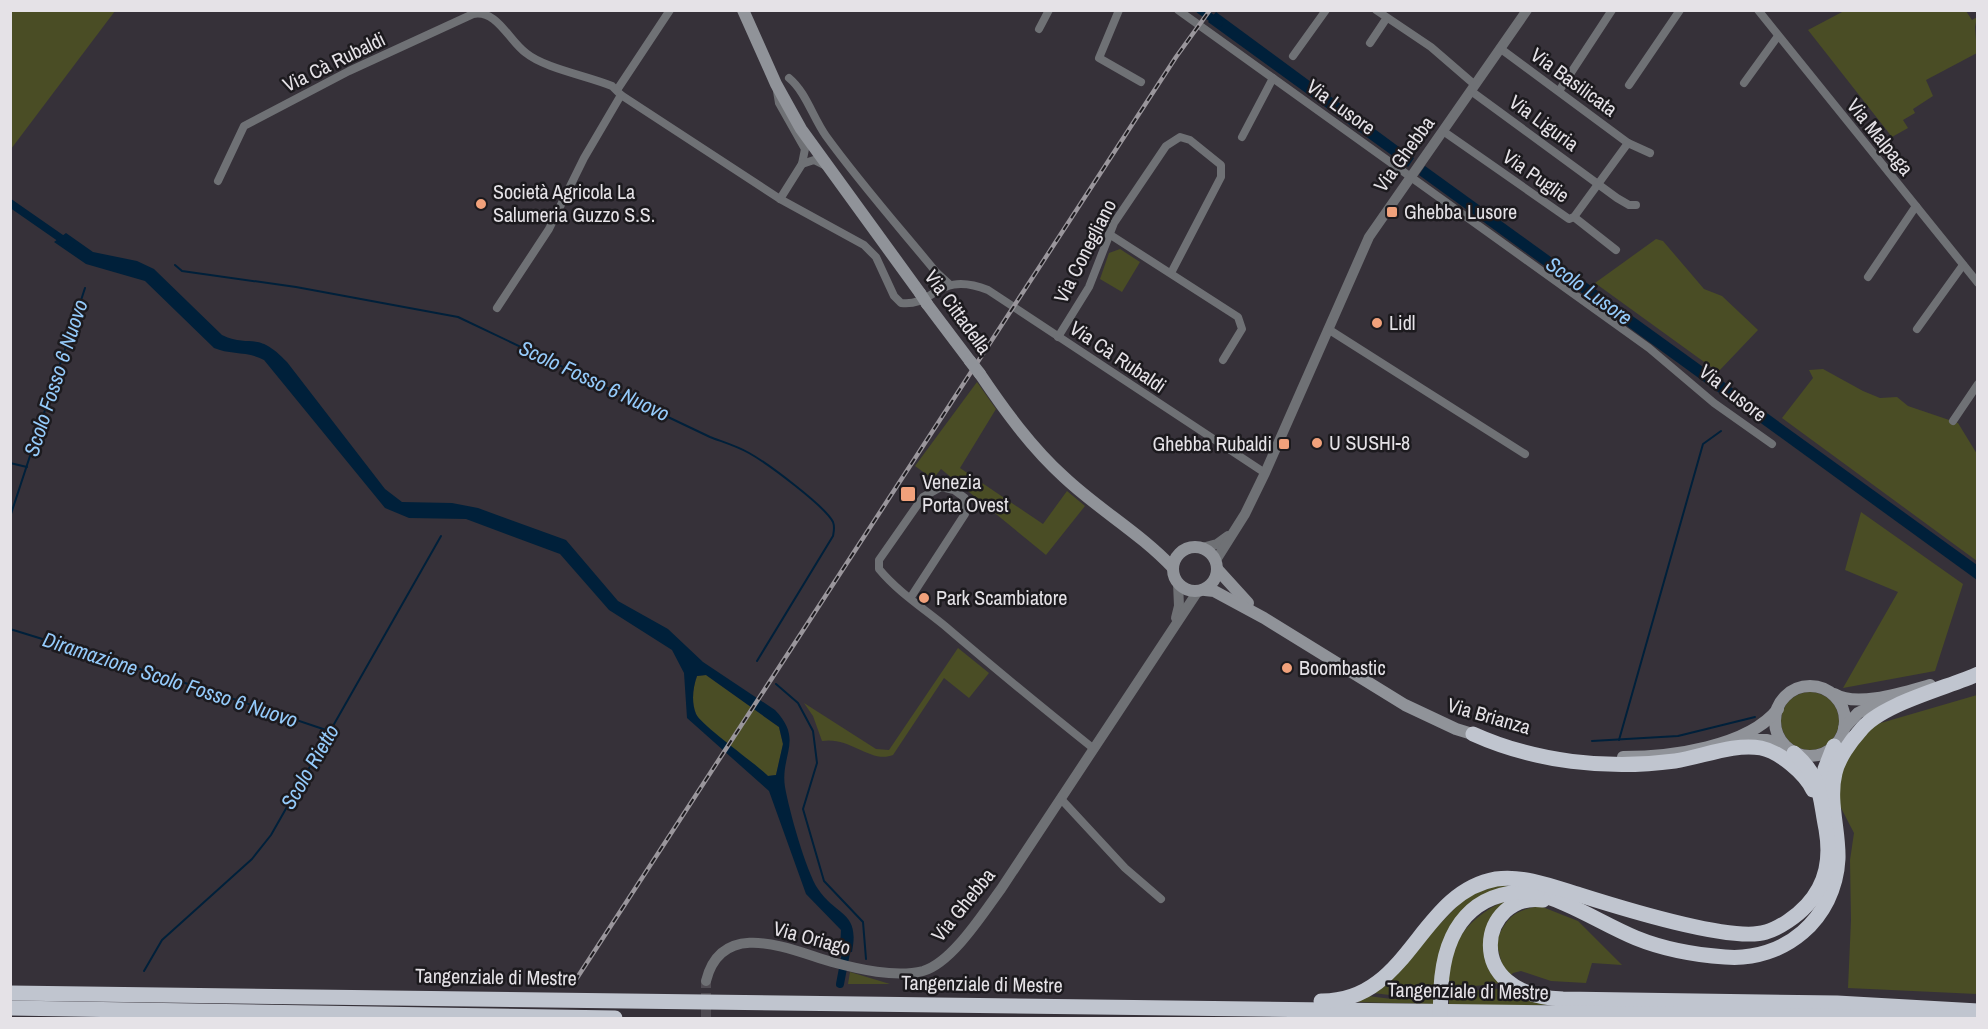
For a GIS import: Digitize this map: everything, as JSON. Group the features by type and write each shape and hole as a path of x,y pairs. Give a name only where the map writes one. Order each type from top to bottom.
{"highway":[{"path":"1235,1009 1262,1001 1332,1001 1368,990 1401,961 1453,899 1485,882 1515,879 1643,914 1733,934 1766,932 1804,908 1823,883 1828,859 1828,806 1836,768 1866,724 1889,710 1977,674"},
{"path":"1473,734 1504,748 1530,754 1617,765 1649,764 1734,749 1761,748 1782,759 1804,776 1828,806"},
{"path":"1529,892 1567,904 1639,940 1681,950 1726,957 1775,950 1803,934 1828,899 1838,860 1828,806 1825,769 1834,746"},
{"path":"1789,749 1813,772 1828,806"},
{"path":"1440,1018 1442,968 1449,941 1467,915 1479,904 1507,893 1529,892 1582,896"},
{"path":"1567,904 1534,899 1518,903 1498,920 1492,933 1490,954 1506,982 1525,993 1548,998 1837,1003 1977,1011"},
{"name":"Tangenziale di Mestre","path":"10,993 1952,1018"},
{"name":"Tangenziale di Mestre","path":"10,1008 615,1018"}],"main road":[{"name":"Via Cittadella","path":"743,10 776,84 801,129 826,167 1012,420 1052,466 1098,507 1140,536 1173,568"},
{"name":"Via Cittadella","path":"1140,536 1168,548 1185,550"},
{"path":"1202,548 1217,565 1213,582 1202,590 1187,590 1178,583 1173,568 1175,561 1185,550 1202,548"},
{"name":"Via Brianza","path":"1217,565 1240,597 1264,618"},
{"name":"Via Brianza","path":"1202,590 1214,591 1264,618 1405,705 1473,734 1535,749 1594,757 1662,754 1729,741"},
{"path":"1729,741 1763,725 1790,692 1800,687 1820,687 1844,699 1857,700 1906,692 1977,674"},
{"path":"1830,692 1840,702 1844,712 1844,728"},
{"path":"1729,741 1767,740 1814,757 1834,746 1844,728 1862,711 1906,692"},
{"path":"1778,709 1776,730 1789,749"}],"street":[{"path":"497,308 549,229 619,93 670,10"},
{"path":"1039,29 1049,10"},
{"path":"1119,10 1100,58 1141,82"},
{"name":"Via Lusore","path":"1178,10 1649,348 1714,403 1772,444"},
{"path":"1293,56 1326,10"},
{"name":"Via Liguria","path":"1376,10 1386,19 1431,47 1473,88 1598,183 1629,205 1636,205"},
{"name":"Via Ghebba","path":"1217,565 1264,473 1369,237 1527,10"},
{"path":"1559,91 1612,10"},
{"path":"1629,86 1680,10"},
{"name":"Via Malpaga","path":"1759,11 1977,283"},
{"name":"Via Cà Rubaldi","path":"218,180 244,126 349,71 473,14 489,16 530,56 595,78 780,199 864,245 876,257 894,296 901,303 909,304 949,284 970,283 988,290 1264,473"},
{"path":"1370,43 1386,19"},
{"path":"1744,83 1778,36"},
{"name":"Via Basilicata","path":"1501,49 1628,143"},
{"path":"789,78 798,87 819,127 835,148 936,272 949,284"},
{"path":"1242,137 1273,78"},
{"path":"776,84 778,102 804,145 802,164 780,199"},
{"name":"Via Puglie","path":"1443,131 1569,219 1574,217 1628,143"},
{"name":"Via Conegliano","path":"1058,337 1089,287 1114,223 1166,146 1176,138 1190,140 1221,165 1222,174 1171,273"},
{"path":"1628,143 1650,153"},
{"path":"802,164 813,160 826,167"},
{"path":"1868,277 1916,206"},
{"path":"1574,217 1616,250"},
{"path":"1109,234 1241,321 1242,329 1223,360"},
{"path":"1917,329 1963,265"},
{"path":"1328,329 1525,454"},
{"path":"1953,421 1977,384"},
{"path":"908,595 965,514 965,498 954,490 941,487 923,497 879,560 879,569 908,595 1094,749"},
{"name":"Via Ghebba","path":"1202,548 1217,544 1238,525"},
{"name":"Via Ghebba","path":"1171,631 1179,606 1178,583"},
{"name":"Via Ghebba","path":"857,968 912,973 924,971 945,957 984,912 1171,631 1202,590"},
{"path":"1061,799 1125,868 1161,899"},
{"name":"Via Oriago","path":"706,981 718,957 735,945 748,942 786,948 857,968"}],"green space":[{"path":"10,11 115,11 11,149"},
{"path":"1844,11 1966,11 1972,20 1977,17 1975,27 1977,53 1926,80 1933,96 1913,109 1915,113 1903,120 1908,128 1892,137 1808,30"},
{"path":"1656,239 1663,241 1704,289 1722,296 1758,330 1718,372 1595,283"},
{"path":"1120,249 1140,262 1122,292 1100,279 1109,253"},
{"path":"1823,369 1880,398 1897,397 1908,406 1958,423 1977,454 1977,561 1782,418 1813,378 1809,370"},
{"path":"977,382 996,409 960,468 1043,524 1067,491 1085,506 1046,555 941,469 933,479 915,466"},
{"path":"1861,512 1963,584 1935,671 1843,688 1898,592 1845,570"},
{"path":"958,648 989,673 969,698 944,678 893,755 877,756 842,742 822,741 813,716 804,703 876,749 889,750"},
{"path":"706,675 779,727 783,744 776,775 768,776 700,720 694,709 694,690 697,676"},
{"path":"1810,692 1821,694 1834,705 1839,721 1837,732 1826,745 1810,750 1799,748 1786,737 1781,721 1783,710 1794,697"},
{"path":"1977,695 1977,994 1848,988 1851,920 1850,860 1854,833 1840,806 1839,776 1847,757 1874,725"},
{"path":"1499,885 1510,886 1474,902 1452,925 1440,955 1434,993 1398,996 1373,993 1467,896"},
{"path":"1510,899 1495,921 1501,983 1449,989 1448,973 1451,958 1455,945 1463,933 1483,913"},
{"path":"1540,906 1578,921 1622,965 1592,963 1586,983 1551,981 1521,971 1513,973 1506,980 1496,941 1512,916 1523,910"},
{"path":"850,972 890,984 848,984"},
{"path":"1506,988 1551,1005 1449,1005 1449,995"},
{"path":"1368,996 1392,999 1434,998 1434,1004 1354,1002"}],"water":[{"path":"1216,12 1414,158 1408,167 1208,22"},
{"path":"1425,166 1977,565 1977,580 1419,175"},
{"path":"66,233 93,252 137,261 154,269 222,335 268,346 287,362 385,489 402,502 452,503 478,508 566,540 618,601 668,629 703,662 775,710 784,721 790,739 784,776 798,840 818,889 850,921 854,939 852,952 840,950 841,930 806,894 769,791 687,718 684,673 672,650 609,610 560,554 466,519 409,518 385,508 264,360 252,355 214,348 145,281 86,264 54,242","holes":["706,675 779,727 783,744 776,775 768,776 696,714 693,695 697,676"]}],"waterway":[{"name":"Scolo Lusore","path":"1200,10 1219,23"},
{"path":"10,203 69,244"},
{"name":"Scolo Fosso 6 Nuovo","path":"175,265 182,271 296,287 458,317 710,437 735,446 769,466 819,506 833,522 834,529 833,536 757,661"},
{"name":"Scolo Fosso 6 Nuovo","path":"10,517 85,288"},
{"path":"1619,740 1703,444 1721,431"},
{"path":"10,463 27,467"},
{"name":"Scolo Rietto","path":"144,971 162,940 252,859 271,835 441,536"},
{"name":"Diramazione Scolo Fosso 6 Nuovo","path":"10,629 201,688 329,731"},
{"name":"Scolo Fosso 6 Nuovo","path":"776,684 798,703 813,731 817,763 803,809 824,881 863,922 866,959"},
{"path":"1592,741 1678,736 1755,717"},
{"path":"840,984 848,942"}],"tunnel":[{"path":"706,981 706,1018"}],"railway":[{"path":"575,981 1176,57 1210,10"}],"place":[{"name":"Società Agricola La Salumeria Guzzo S.S.","path":"481,204"},
{"name":"Ghebba Lusore","path":"1392,212"},
{"name":"Lidl","path":"1377,323"},
{"name":"U SUSHI-8","path":"1317,443"},
{"name":"Ghebba Rubaldi","path":"1284,444"},
{"name":"Venezia Porta Ovest","path":"908,494"},
{"name":"Park Scambiatore","path":"924,598"},
{"name":"Boombastic","path":"1287,668"}]}
